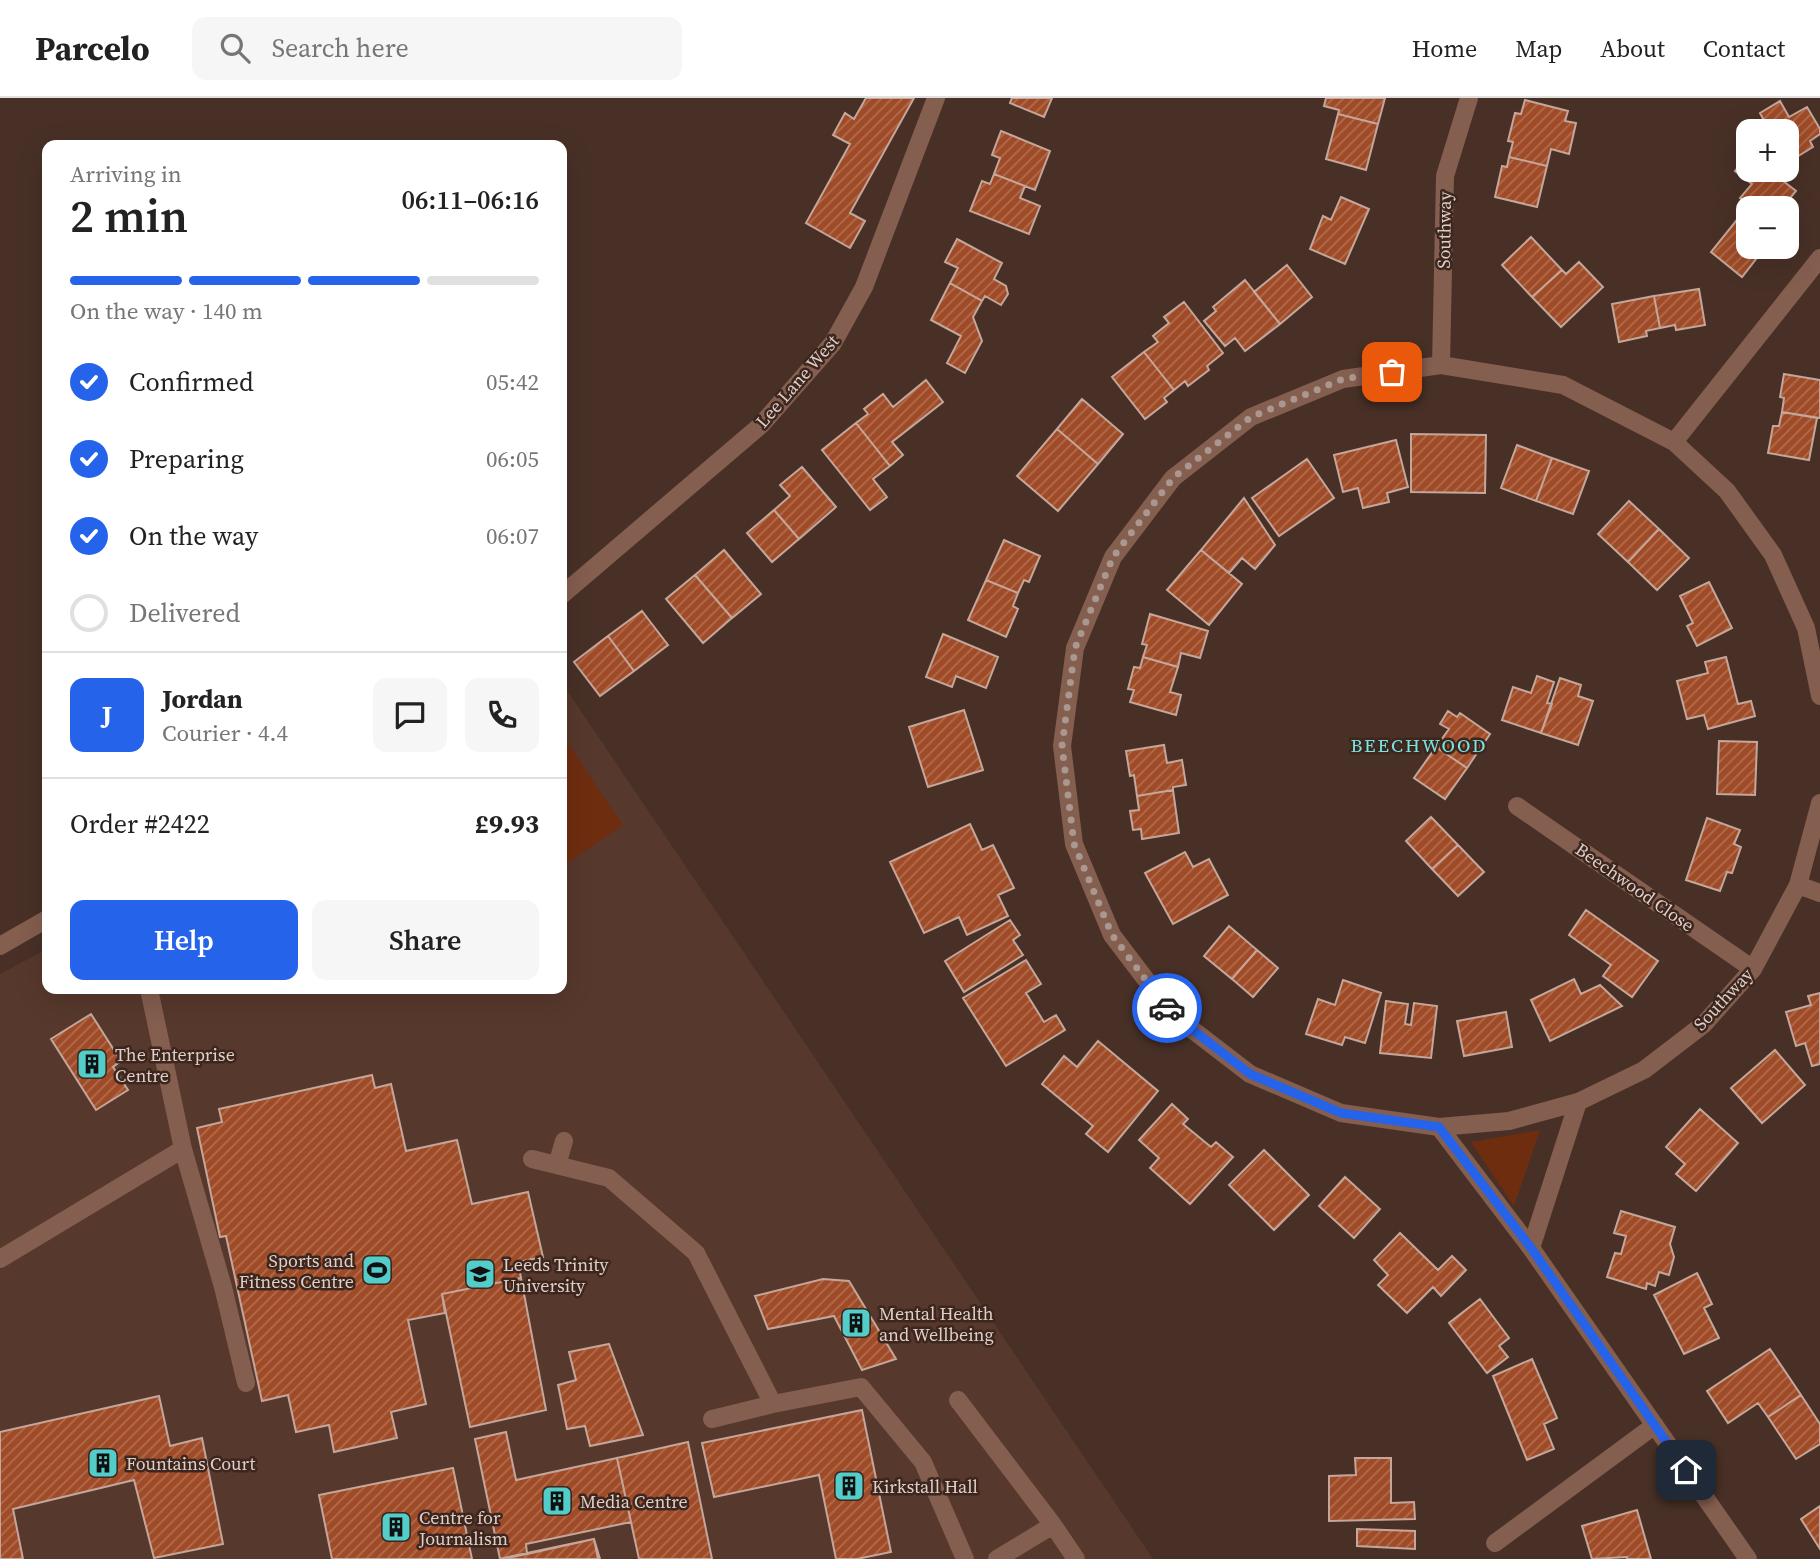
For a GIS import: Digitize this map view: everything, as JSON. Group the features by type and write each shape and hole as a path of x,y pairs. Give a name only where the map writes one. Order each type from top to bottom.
{"street":[{"name":"Lee Lane West","path":"567,591 761,425 833,344 864,288 936,98"},
{"name":"Southway","path":"1440,365 1445,176 1469,98"},
{"path":"1674,442 1820,258"},
{"name":"Southway","path":"1820,696 1806,628 1773,555 1727,491 1674,442 1563,384 1440,365 1343,379 1262,412 1251,417 1173,478 1113,557 1075,648 1062,746 1074,844 1112,935 1172,1014 1250,1074 1341,1113 1439,1127 1509,1121 1578,1102 1644,1070 1703,1024 1753,969 1798,885 1820,803"},
{"name":"Beechwood Close","path":"1517,806 1753,969"},
{"path":"1798,885 1820,893"},
{"path":"0,946 42,922"},
{"path":"150,994 183,1149 223,1287 246,1383"},
{"path":"1531,1248 1578,1102"},
{"path":"1439,1127 1531,1248 1748,1559"},
{"path":"557,1165 564,1141"},
{"path":"0,1259 183,1149"},
{"path":"532,1159 609,1178 696,1253 773,1404"},
{"path":"712,1419 861,1387 923,1462 965,1559"},
{"path":"958,1400 1076,1559"},
{"path":"1495,1543 1655,1425"},
{"path":"997,1559 1053,1525"}],"shaded area":[{"name":"Leeds Trinity University","path":"567,690 1153,1559 0,1559 0,974 42,952 42,994 567,994"},
{"path":"567,742 623,825 567,864"},
{"path":"1540,1130 1514,1206 1471,1142"}],"building":[{"path":"866,98 914,98 850,213 865,221 850,248 806,223 850,144 833,135 845,113 854,119"},
{"path":"1012,98 1052,98 1044,117 1010,103"},
{"path":"1326,98 1385,98 1378,124 1338,114 1339,110 1324,106"},
{"path":"1525,100 1568,111 1565,121 1576,123 1569,154 1551,149 1547,166 1509,157 1513,142 1508,141 1515,113 1521,114"},
{"path":"1780,101 1789,117 1807,107 1820,129 1820,134 1810,141 1813,147 1799,156 1799,119 1763,119 1760,113"},
{"path":"1338,114 1378,124 1366,170 1326,159"},
{"path":"1001,131 1050,151 1035,190 994,174 1000,158 992,155"},
{"path":"1509,157 1547,166 1537,207 1495,197 1502,166 1507,167"},
{"path":"994,174 1025,186 1020,198 1040,206 1029,234 970,211 982,181 990,184"},
{"path":"1749,182 1784,182 1796,191 1792,196 1742,196 1752,184"},
{"path":"1341,197 1369,209 1345,264 1310,249 1323,216 1331,220"},
{"path":"1736,221 1736,259 1756,259 1742,277 1711,252"},
{"path":"1531,237 1562,270 1532,297 1502,265"},
{"path":"957,239 1002,263 994,279 1006,286 1008,294 1001,305 985,296 982,301 950,283 958,268 945,262"},
{"path":"1579,262 1603,287 1561,327 1532,297 1562,270 1566,274"},
{"path":"1287,265 1312,297 1280,324 1254,292"},
{"path":"1245,280 1280,324 1245,351 1235,338 1225,346 1204,321 1216,311 1213,307"},
{"path":"950,283 982,301 973,317 982,341 965,373 947,363 961,336 931,320"},
{"path":"1699,289 1705,325 1676,330 1675,325 1660,328 1654,296"},
{"path":"1654,296 1660,328 1646,331 1647,336 1619,342 1612,304"},
{"path":"1184,302 1223,353 1207,366 1209,370 1188,386 1185,381 1174,390 1144,352 1158,342 1153,336 1169,323 1164,317"},
{"path":"1144,352 1174,390 1164,398 1167,402 1145,419 1112,377"},
{"path":"1784,374 1820,380 1820,418 1782,412 1784,398 1780,397"},
{"path":"926,380 943,402 892,442 903,455 890,466 856,423 868,414 864,409 883,394 893,407"},
{"path":"1082,399 1123,434 1098,464 1057,429"},
{"path":"1782,412 1817,418 1809,460 1768,453 1773,426 1779,426"},
{"path":"856,423 890,466 873,479 887,497 870,510 822,450"},
{"path":"1057,429 1098,464 1058,511 1017,476"},
{"path":"1411,434 1486,435 1485,493 1411,492"},
{"path":"1396,440 1408,487 1387,493 1389,502 1363,508 1358,488 1343,492 1334,455"},
{"path":"1517,445 1552,458 1536,501 1501,488"},
{"path":"1552,458 1589,471 1573,514 1536,501"},
{"path":"1307,459 1334,498 1279,536 1252,498"},
{"path":"802,467 836,507 799,539 774,510 790,496 780,485"},
{"path":"1244,498 1275,545 1255,569 1242,558 1229,573 1201,550"},
{"path":"1629,501 1659,529 1628,562 1598,534"},
{"path":"774,510 799,539 772,562 747,533"},
{"path":"1659,529 1689,558 1657,590 1628,562"},
{"path":"1004,540 1040,556 1029,582 1024,580 1018,593 986,580"},
{"path":"724,550 761,594 732,618 695,575"},
{"path":"1201,550 1242,584 1209,625 1167,590"},
{"path":"695,575 732,618 703,643 666,599"},
{"path":"986,580 1018,593 1013,606 1018,609 1006,637 968,620"},
{"path":"1709,582 1732,628 1697,646 1687,626 1693,623 1680,596"},
{"path":"642,611 668,645 634,671 608,636"},
{"path":"1150,614 1208,631 1200,658 1181,653 1178,667 1143,657 1147,645 1142,644"},
{"path":"943,634 998,657 986,688 956,676 952,687 926,677"},
{"path":"608,636 634,671 600,696 574,662"},
{"path":"1143,657 1178,667 1170,692 1181,695 1176,715 1130,702 1134,690 1128,689 1134,667 1140,668"},
{"path":"1726,657 1738,704 1751,701 1755,716 1708,729 1704,715 1687,719 1677,681 1708,673 1705,662"},
{"path":"1537,676 1554,682 1547,703 1552,704 1541,733 1502,720 1513,687 1531,693"},
{"path":"1560,678 1581,685 1578,696 1593,701 1578,745 1541,733"},
{"path":"964,710 983,770 928,787 909,727"},
{"path":"1448,711 1457,717 1460,713 1490,734 1467,768 1436,747 1449,729 1440,724"},
{"path":"1719,741 1757,742 1755,795 1717,794"},
{"path":"1164,745 1167,763 1182,760 1186,785 1137,796 1126,751"},
{"path":"1436,747 1467,768 1445,799 1414,778"},
{"path":"1173,790 1179,833 1142,839 1141,829 1133,830 1130,811 1139,810 1137,796"},
{"path":"1431,817 1458,845 1432,869 1406,841"},
{"path":"1707,818 1740,830 1734,844 1741,847 1732,873 1727,872 1720,891 1686,880"},
{"path":"970,824 982,850 993,845 1014,888 998,895 1008,916 967,935 959,917 924,933 890,862"},
{"path":"1458,845 1484,872 1458,896 1432,869"},
{"path":"1185,852 1193,867 1209,859 1228,895 1173,924 1145,873"},
{"path":"1586,910 1658,961 1632,997 1603,976 1611,965 1569,935"},
{"path":"1010,920 1020,935 1013,940 1023,955 964,992 945,961"},
{"path":"1229,926 1257,950 1232,979 1204,956"},
{"path":"1257,950 1278,968 1253,997 1232,979"},
{"path":"1026,960 1041,984 1026,993 1044,1022 1056,1015 1065,1030 1006,1066 963,998"},
{"path":"1574,979 1581,994 1600,985 1622,1006 1550,1041 1531,1000"},
{"path":"1343,980 1381,993 1365,1043 1345,1037 1342,1045 1306,1034 1318,999 1335,1005"},
{"path":"1820,993 1820,1064 1812,1066 1805,1043 1796,1046 1786,1012 1811,1005 1808,996"},
{"path":"1386,1001 1408,1004 1405,1024 1411,1025 1414,1003 1437,1006 1431,1058 1380,1053"},
{"path":"1506,1012 1512,1047 1464,1056 1457,1021"},
{"name":"The Enterprise Centre","path":"91,1014 121,1061 113,1067 128,1090 96,1110 51,1039"},
{"path":"1098,1041 1158,1091 1108,1152 1086,1134 1093,1126 1042,1084 1064,1056 1077,1067"},
{"path":"1775,1050 1805,1085 1762,1123 1731,1088"},
{"name":"Sports and Fitness Centre","path":"372,1075 375,1088 391,1084 406,1151 457,1140 472,1204 528,1192 543,1257 518,1262 521,1278 442,1294 445,1313 408,1320 426,1404 391,1412 397,1438 334,1452 329,1425 296,1432 288,1395 262,1401 226,1236 220,1237 197,1128 222,1122 219,1109"},
{"path":"1172,1104 1188,1119 1183,1124 1211,1147 1216,1142 1233,1157 1190,1204 1150,1168 1159,1158 1139,1140"},
{"path":"1700,1109 1738,1143 1696,1191 1676,1174 1685,1164 1666,1147"},
{"path":"1264,1150 1309,1195 1274,1230 1229,1185"},
{"path":"1345,1177 1380,1209 1354,1238 1319,1206"},
{"path":"1621,1211 1675,1227 1670,1244 1674,1257 1669,1275 1659,1272 1655,1286 1647,1283 1646,1289 1607,1277 1615,1253 1621,1254 1626,1236 1614,1233"},
{"path":"1400,1233 1438,1270 1452,1256 1466,1270 1441,1296 1433,1287 1407,1313 1378,1285 1388,1275 1374,1260"},
{"path":"1697,1273 1712,1304 1704,1308 1719,1338 1684,1354 1654,1295"},
{"path":"521,1278 546,1410 470,1427 442,1294"},
{"name":"Mental Health and Wellbeing","path":"823,1279 849,1281 896,1359 862,1370 834,1316 768,1329 755,1296"},
{"path":"1480,1299 1509,1338 1499,1346 1508,1357 1487,1373 1449,1323"},
{"path":"609,1344 643,1435 590,1446 585,1426 567,1429 558,1385 576,1380 569,1352"},
{"path":"1770,1349 1801,1395 1768,1417 1758,1403 1728,1423 1707,1391"},
{"path":"1532,1359 1557,1418 1544,1424 1554,1449 1527,1460 1493,1376"},
{"path":"1801,1395 1820,1424 1820,1444 1796,1459 1768,1417"},
{"name":"Fountains Court","path":"159,1396 170,1446 202,1438 223,1544 154,1558 134,1480 13,1509 23,1559 0,1559 0,1432"},
{"name":"Kirkstall Hall","path":"862,1410 891,1552 857,1559 836,1559 819,1475 714,1497 702,1443"},
{"name":"Media Centre","path":"506,1432 516,1480 617,1458 631,1522 526,1544 527,1554 500,1559 475,1439"},
{"path":"688,1442 712,1559 639,1559 617,1458"},
{"path":"1355,1458 1391,1458 1391,1503 1414,1502 1415,1519 1329,1521 1329,1476 1356,1475"},
{"name":"Centre for Journalism","path":"453,1468 472,1559 332,1559 319,1495"},
{"path":"1820,1506 1820,1549 1801,1519"},
{"path":"1637,1510 1651,1559 1592,1559 1582,1526"},
{"path":"1357,1529 1415,1531 1415,1549 1357,1546"},
{"path":"594,1539 598,1559 501,1559 527,1554"},
{"path":"594,1539 600,1559 499,1559"}],"way so far":[{"path":"1167,1008 1112,935 1074,844 1062,746 1075,648 1113,557 1173,478 1251,417 1343,379 1392,372"}],"place":[{"name":"The Enterprise Centre","path":"92,1064"},
{"name":"Sports and Fitness Centre","path":"377,1270"},
{"name":"Leeds Trinity University","path":"480,1274"},
{"name":"Mental Health and Wellbeing","path":"856,1323"},
{"name":"Fountains Court","path":"103,1463"},
{"name":"Kirkstall Hall","path":"849,1486"},
{"name":"Media Centre","path":"557,1501"},
{"name":"Centre for Journalism","path":"396,1527"}],"district":[{"name":"BEECHWOOD","path":"1419,745"}],"route":[{"path":"1167,1008 1250,1074 1341,1113 1439,1127 1531,1248 1686,1470"}]}
